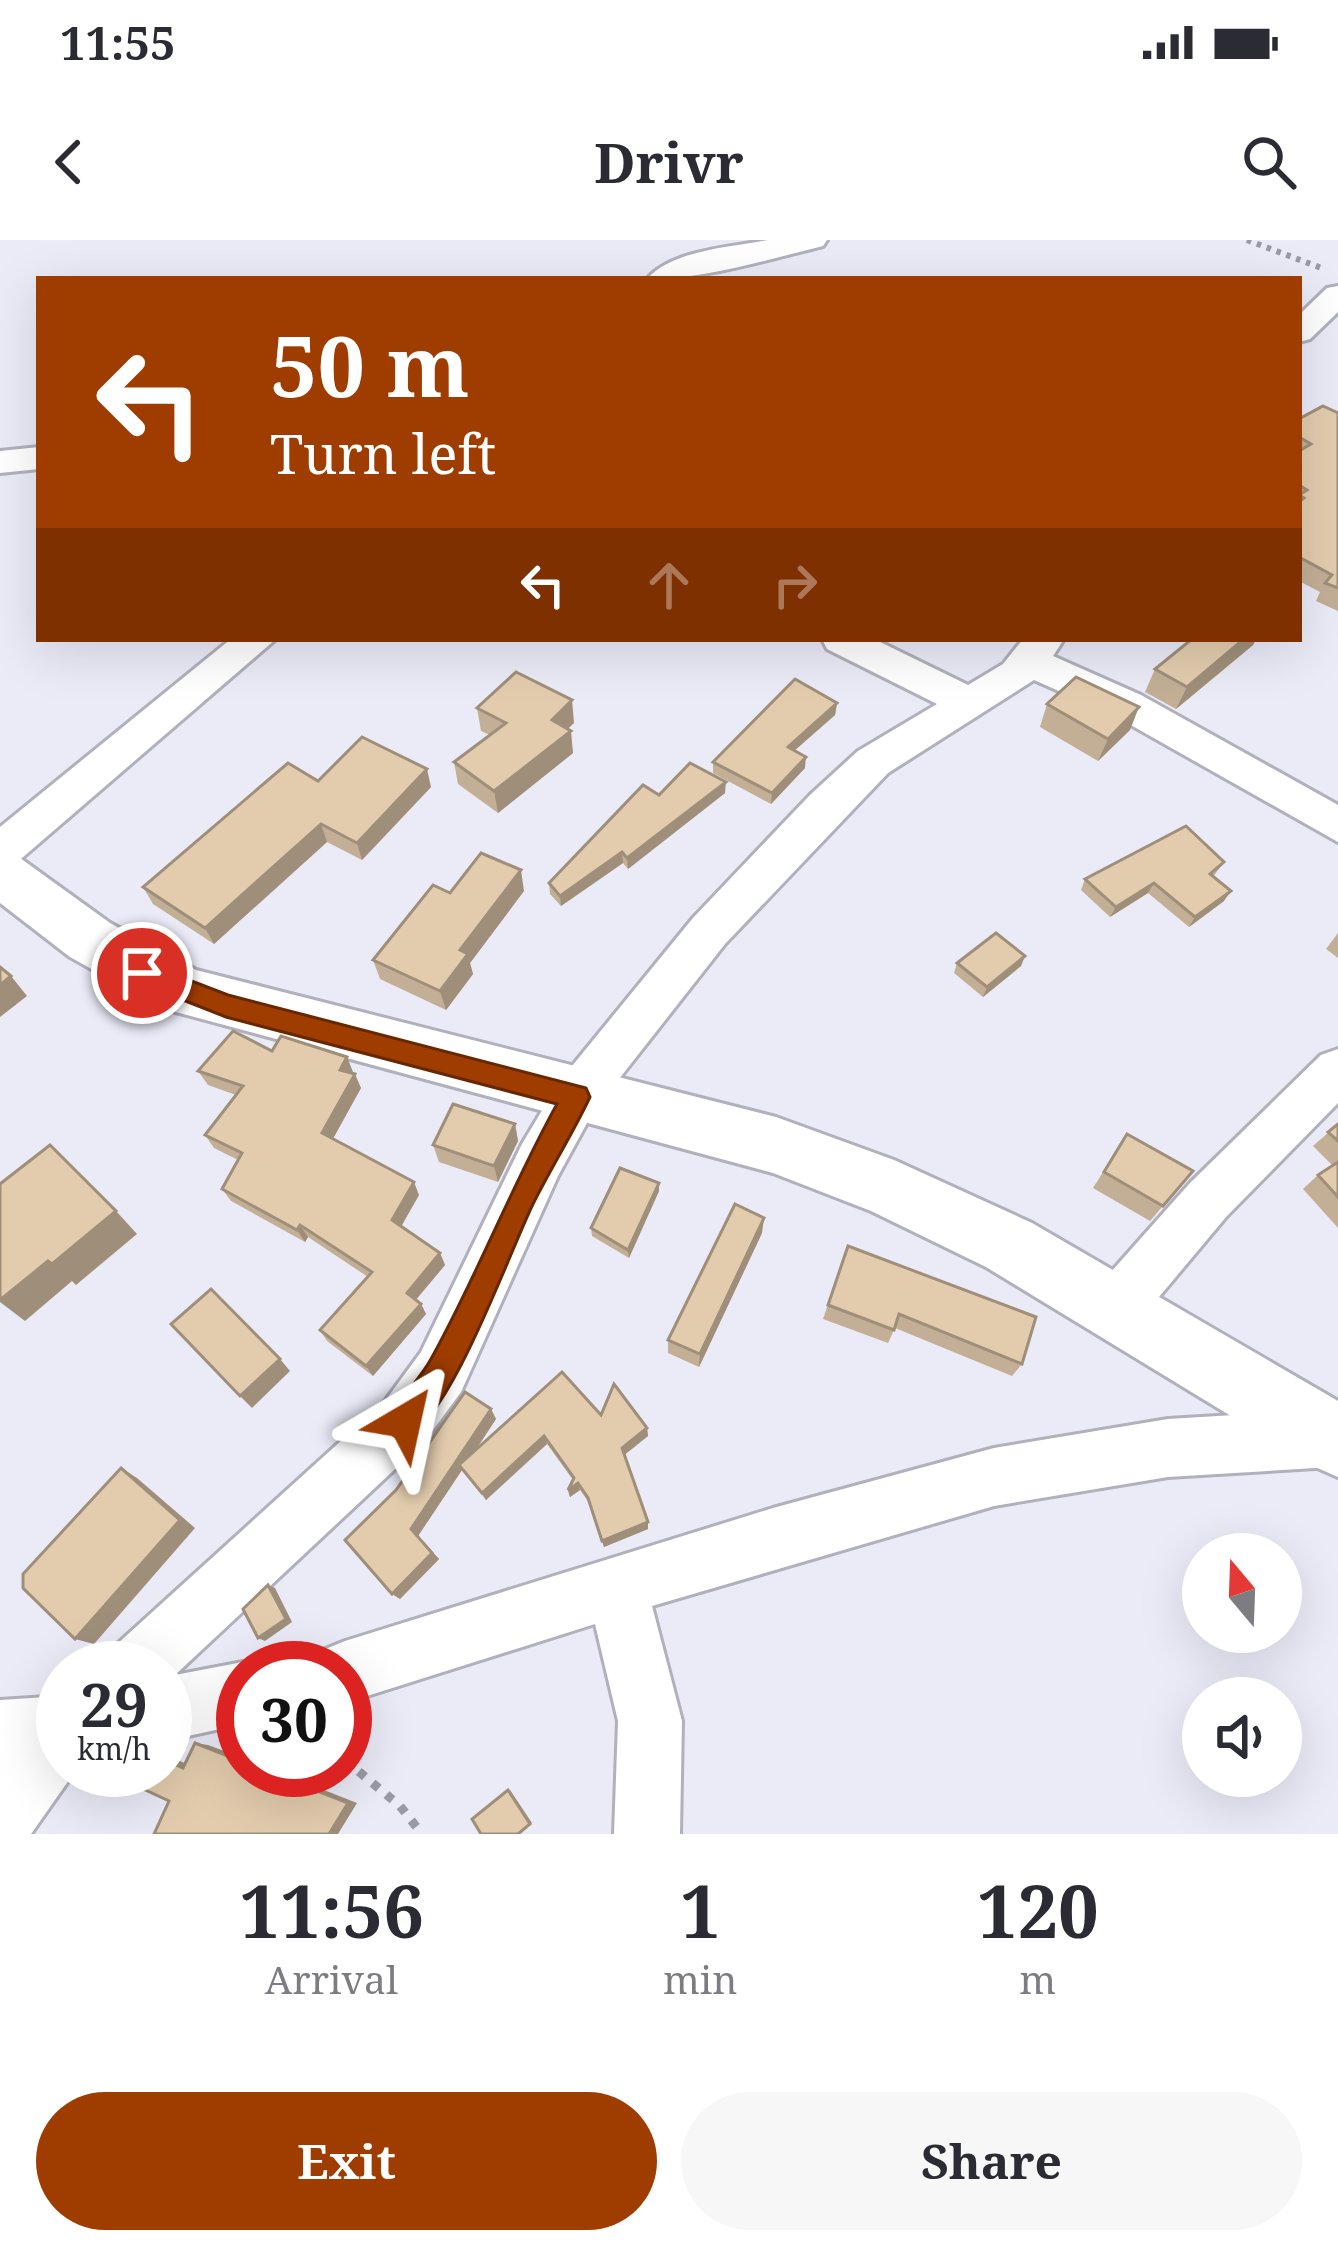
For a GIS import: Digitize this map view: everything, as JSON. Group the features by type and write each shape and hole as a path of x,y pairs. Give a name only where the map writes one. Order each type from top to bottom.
{"street":[{"path":"669,276 700,263 812,240"},
{"path":"1302,329 1338,295"},
{"path":"0,462 36,458"},
{"path":"0,853 253,642"},
{"path":"848,642 968,702"},
{"path":"165,1641 405,1421 450,1355 515,1210 576,1097 680,964 824,807 895,745 1017,674 1037,650 1338,824"},
{"path":"0,872 90,940 182,992 776,1145 894,1190 1009,1245 1336,1438"},
{"path":"1114,1309 1208,1200 1338,1070"},
{"path":"372,1664 994,1478 1168,1448 1336,1438"},
{"path":"617,1587 650,1721 647,1834"},
{"path":"0,1732 36,1731"},
{"path":"0,1822 36,1770"}],"path":[{"path":"1247,240 1338,272"},
{"path":"372,1783 400,1806 422,1834"}],"building":[{"path":"1323,406 1338,413 1338,588 1325,583 1332,575 1302,559 1302,493 1307,490 1302,487 1302,449 1311,444 1302,439 1302,417"},
{"path":"1188,642 1240,642 1187,687 1155,669"},
{"path":"516,672 572,700 552,720 571,731 494,791 454,762 506,723 477,708"},
{"path":"1076,677 1139,707 1108,739 1047,704"},
{"path":"795,679 837,703 788,747 806,757 772,793 713,762"},
{"path":"362,737 427,769 357,843 321,824 205,928 143,887 288,763 318,781"},
{"path":"690,763 726,782 627,858 622,852 560,896 549,883 643,785 659,795"},
{"path":"1186,826 1224,862 1210,874 1231,891 1195,917 1154,883 1116,907 1085,879"},
{"path":"481,853 521,870 460,950 468,954 440,991 373,960 433,885 450,893"},
{"path":"996,933 1025,956 987,987 957,963"},
{"path":"0,967 11,976 0,985"},
{"path":"233,1031 272,1051 281,1036 347,1057 340,1070 355,1074 322,1133 414,1182 392,1220 440,1253 407,1293 421,1304 366,1366 320,1330 372,1272 300,1225 297,1230 222,1189 242,1153 205,1135 243,1086 198,1071"},
{"path":"453,1104 515,1124 494,1166 433,1145"},
{"path":"1127,1134 1193,1171 1163,1206 1104,1172"},
{"path":"50,1145 116,1211 0,1300 0,1184"},
{"path":"1338,1162 1338,1197 1318,1175"},
{"path":"620,1168 659,1183 628,1250 591,1228"},
{"path":"735,1204 764,1218 700,1354 668,1340"},
{"path":"848,1246 1036,1317 1022,1364 899,1314 894,1330 828,1305"},
{"path":"211,1289 280,1359 240,1396 171,1324"},
{"path":"562,1372 601,1415 614,1384 647,1428 622,1448 648,1522 602,1541 588,1498 578,1483 568,1490 574,1478 544,1436 482,1493 459,1465"},
{"path":"465,1392 491,1409 411,1529 432,1553 392,1594 345,1540 396,1490"},
{"path":"121,1468 180,1520 75,1639 23,1588 23,1574"},
{"path":"268,1585 286,1619 258,1638 243,1609"},
{"path":"195,1743 216,1751 216,1797 333,1797 348,1803 329,1834 154,1834 169,1801 160,1797 192,1797"},
{"path":"508,1790 530,1824 518,1834 481,1834 472,1819"}],"route":[{"path":"142,973 226,1006 576,1097 507,1226 475,1306 441,1372 405,1421"}]}
